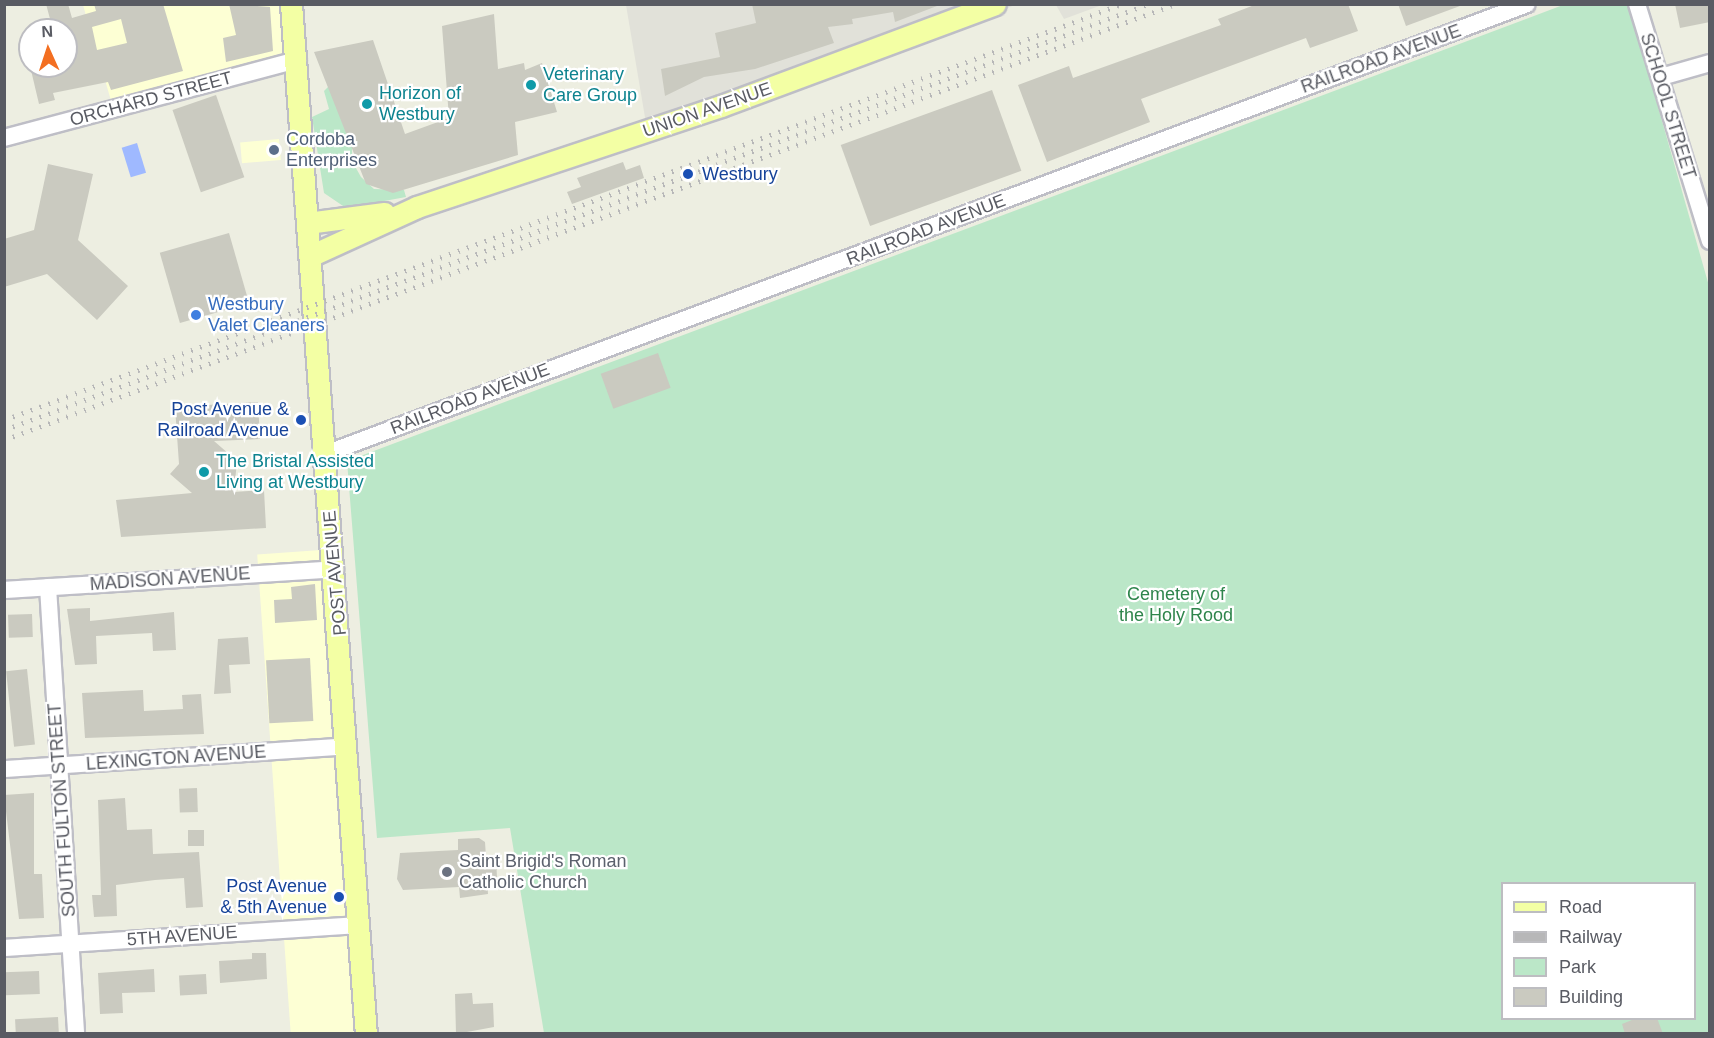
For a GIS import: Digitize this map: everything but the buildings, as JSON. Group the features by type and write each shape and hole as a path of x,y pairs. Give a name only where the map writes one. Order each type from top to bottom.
{"main road":[{"name":"POST AVENUE","path":"291,4 298,60 307,223 335,568 366,1034"},
{"name":"UNION AVENUE","path":"310,256 417,207 712,109 968,10 995,4"},
{"name":"UNION AVENUE","path":"307,223 417,207"}],"street":[{"name":"RAILROAD AVENUE","path":"325,454 1527,4"},
{"name":"SCHOOL STREET","path":"1636,4 1661,77 1710,241"},
{"name":"ORCHARD STREET","path":"4,138 298,60"},
{"path":"1661,77 1710,63"},
{"name":"MADISON AVENUE","path":"4,590 335,568"},
{"name":"SOUTH FULTON STREET","path":"48,587 76,1034"},
{"name":"LEXINGTON AVENUE","path":"4,769 347,746"},
{"name":"5TH AVENUE","path":"4,948 359,925"}],"shaded area":[{"path":"83,5 280,5 286,57 112,104"},
{"path":"626,5 1015,5 649,141"},
{"path":"1056,5 1102,5 1064,19"},
{"path":"279,139 281,160 242,163 240,142"},
{"path":"335,549 369,1033 291,1034 257,554"}],"green space":[{"name":"Cemetery of the Holy Rood","path":"1563,5 1629,5 1709,286 1709,1033 544,1033 510,828 377,838 347,461"},
{"path":"332,83 352,141 352,161 361,177 374,189 404,190 406,197 346,208 324,193 312,117 329,109 324,91"}],"water":[{"path":"137,143 146,173 131,177 122,148"}],"railway":[{"path":"4,420 1122,4"},
{"path":"4,430 1148,4"},
{"path":"4,440 1175,4"}],"place":[{"name":"Veterinary Care Group","path":"531,85"},
{"name":"Horizon of Westbury","path":"367,104"},
{"name":"Cordoba Enterprises","path":"274,150"},
{"name":"Westbury","path":"688,174"},
{"name":"Westbury Valet Cleaners","path":"196,315"},
{"name":"Post Avenue & Railroad Avenue","path":"301,420"},
{"name":"The Bristal Assisted Living at Westbury","path":"204,472"},
{"name":"Saint Brigid's Roman Catholic Church","path":"447,872"},
{"name":"Post Avenue & 5th Avenue","path":"339,897"}]}
